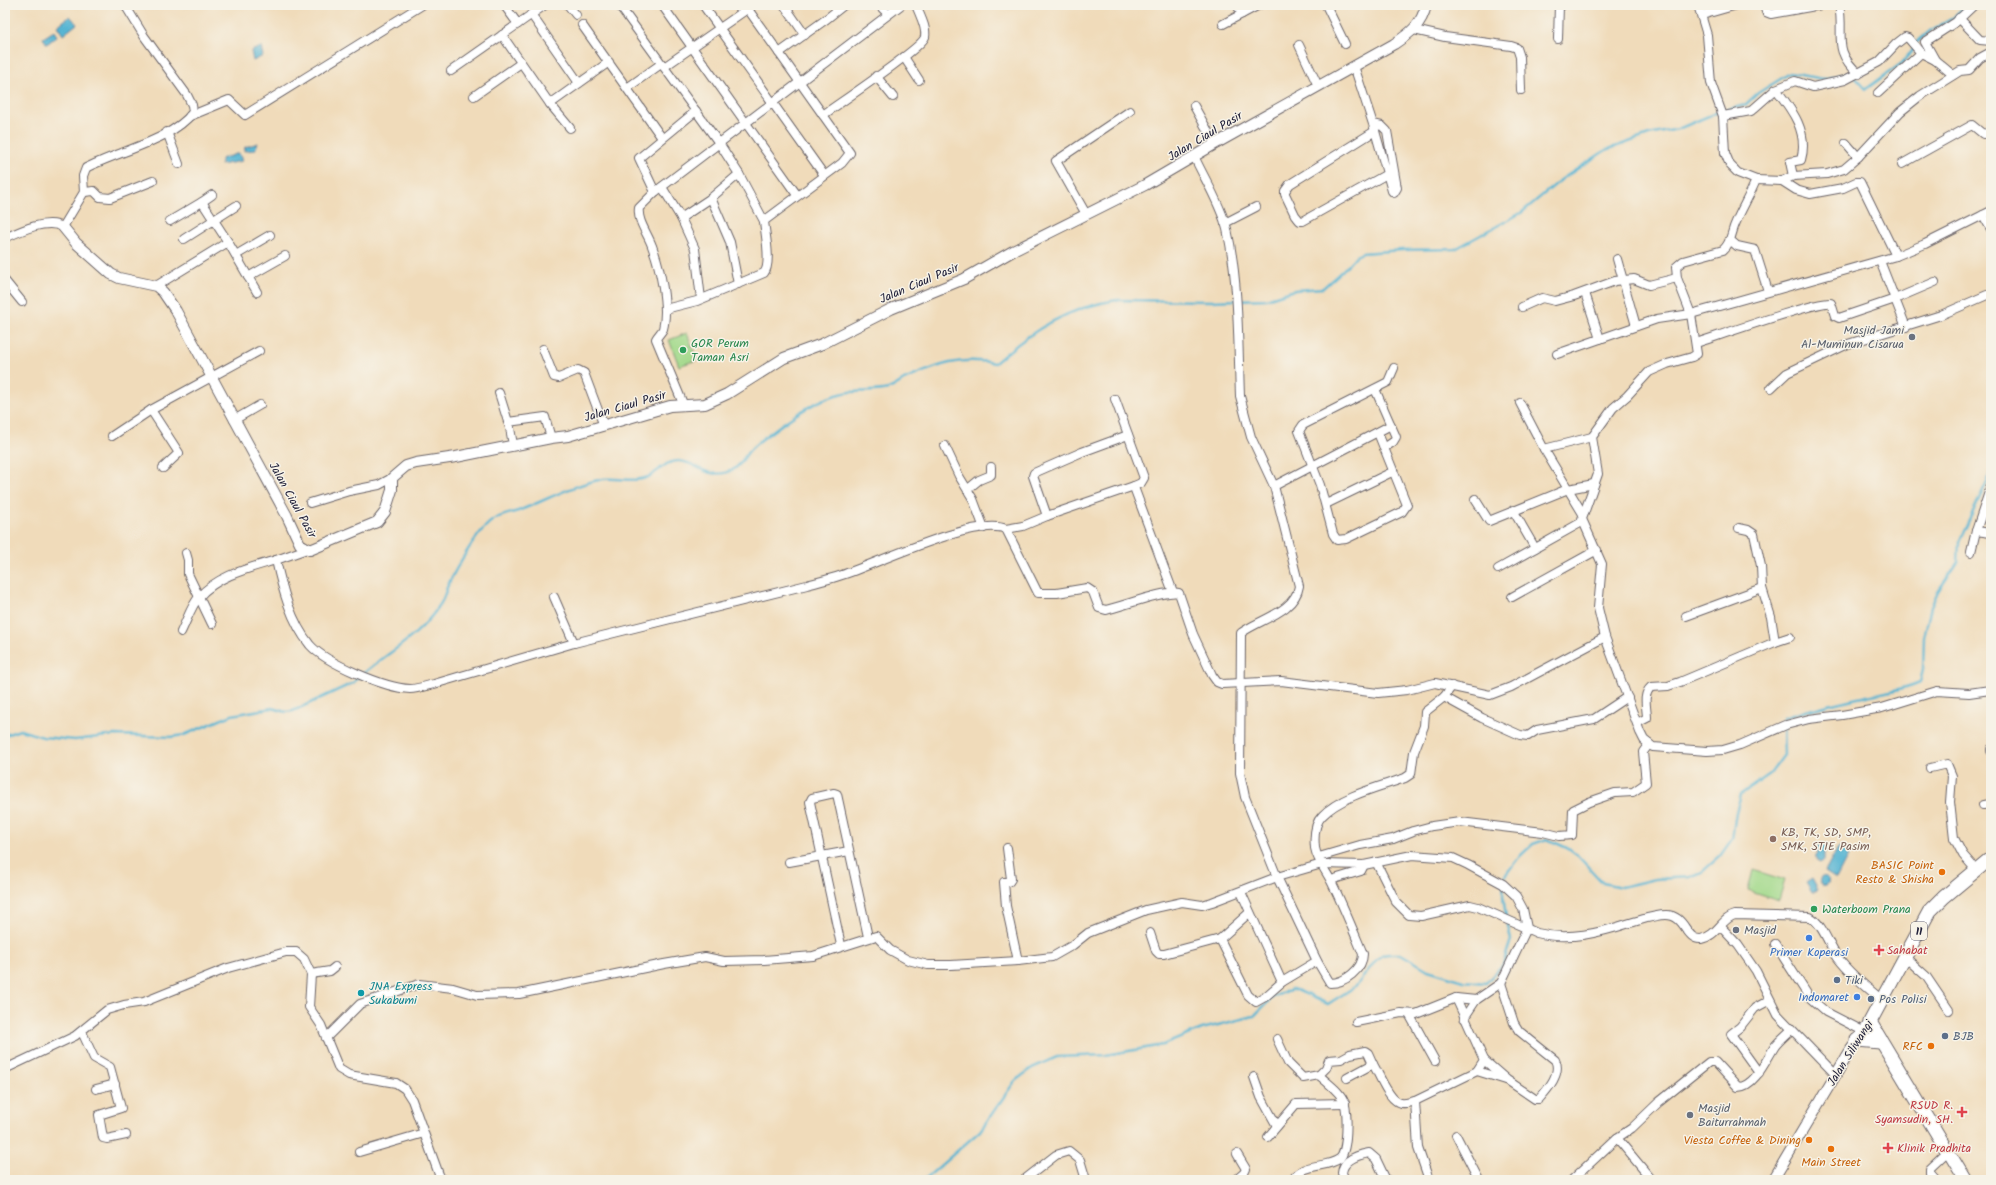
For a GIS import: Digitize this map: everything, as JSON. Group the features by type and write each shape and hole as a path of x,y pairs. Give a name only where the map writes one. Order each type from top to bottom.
{"highway":[{"name":"Jalan Siliwangi","path":"1863,1031 1906,958 1925,920 1934,906 1991,858"},
{"path":"1863,1031 1880,1042 1966,1180"},
{"path":"1863,1031 1880,1042"}],"street":[{"path":"126,5 144,36 187,95 193,108 190,116"},
{"path":"63,227 84,192 83,176 86,168 167,132 190,116 229,100 245,115 422,5"},
{"path":"504,5 518,24"},
{"path":"451,71 545,5"},
{"path":"568,5 576,16"},
{"path":"619,5 719,143 739,174 764,221 768,261 766,270 760,275 702,300 665,310"},
{"path":"662,5 797,195"},
{"path":"703,5 824,175"},
{"path":"784,5 805,35"},
{"path":"779,53 844,5"},
{"path":"879,5 888,14"},
{"path":"684,406 656,339 662,329 665,310 658,264 638,213 642,204 662,186 901,5"},
{"path":"823,115 904,57 923,40 925,36 924,26 916,5"},
{"path":"1237,5 1242,14"},
{"path":"1223,24 1260,5"},
{"path":"1326,5 1345,44"},
{"name":"Jalan Ciaul Pasir","path":"156,286 163,292 176,311 287,516 300,544 307,549 315,549 377,522 385,512 392,490 392,478 406,466 568,436 670,406 705,404 727,394 784,358 822,344 891,308 964,279 1013,251 1145,185 1394,44 1414,30 1422,18 1426,5"},
{"path":"1558,39 1559,5"},
{"path":"1698,5 1702,15 1709,51 1711,83 1723,116 1723,146 1727,159 1738,173 1756,180 1782,181 1793,176 1827,174 1844,169 1858,157 1900,112 1920,96 1960,71 1969,70 1983,56 1991,52"},
{"path":"1702,15 1737,5"},
{"path":"1764,5 1766,12 1771,14 1821,5"},
{"path":"1839,5 1841,50 1846,61 1859,74"},
{"path":"1935,60 1925,42 1955,23 1974,5"},
{"path":"627,88 693,47 749,6 779,53 850,153 842,162 764,221"},
{"path":"531,14 580,83"},
{"path":"1959,18 1980,40 1991,41"},
{"path":"582,24 662,138"},
{"path":"1414,30 1445,37 1517,48 1520,57 1521,90"},
{"path":"502,35 550,104 570,128"},
{"path":"1723,116 1751,111 1776,89 1795,81 1808,86 1820,87 1845,80 1859,74 1879,62 1905,37 1908,38 1921,53 1935,60 1953,75"},
{"path":"1299,45 1318,86"},
{"path":"1878,92 1921,53"},
{"path":"904,57 919,80"},
{"path":"550,104 609,62"},
{"path":"474,96 521,64"},
{"path":"1354,66 1374,127 1392,190 1394,193 1397,188 1387,131 1382,126 1374,127 1290,184 1285,190 1285,194 1295,215 1300,221 1303,221 1387,174"},
{"path":"876,76 893,97"},
{"path":"1776,89 1800,125 1802,132 1803,144 1801,160 1790,162 1793,176"},
{"path":"1194,106 1215,144"},
{"path":"655,192 638,158 696,111"},
{"path":"1086,214 1056,161 1130,111"},
{"path":"1902,164 1972,125 1983,134 1991,132"},
{"path":"167,132 179,164"},
{"path":"1846,143 1858,157"},
{"path":"1194,156 1222,212 1225,223 1230,248 1237,313 1240,396 1242,410 1250,438 1274,486 1298,579 1298,594 1290,605 1241,633 1242,684 1240,774 1245,797 1277,877 1317,961 1330,983 1334,983 1356,971 1363,960 1363,954 1331,880 1320,861 1315,848 1315,831 1322,816 1354,796 1405,778 1411,774 1414,752 1424,726 1425,712 1444,696 1452,686"},
{"path":"681,218 711,198 739,174"},
{"path":"1544,449 1592,437 1613,408 1627,396 1649,372 1695,356 1698,352 1690,314 1677,278 1676,269 1680,263 1723,250 1730,240 1735,223 1749,199 1756,180"},
{"path":"84,192 94,190 100,197 110,198 153,181"},
{"path":"1782,181 1796,190 1810,194 1843,188 1856,182 1860,182 1896,256"},
{"path":"662,186 681,218 695,249 702,300"},
{"path":"170,221 212,195"},
{"path":"711,198 730,242 738,284"},
{"path":"202,202 236,255 256,292"},
{"path":"184,239 236,206"},
{"path":"1225,223 1256,207"},
{"path":"1557,354 1657,319 1690,314 1896,256 1987,213 1991,229"},
{"path":"5,238 44,225 53,224 63,227 86,253 111,274 118,278 156,286 228,242"},
{"path":"236,255 270,235"},
{"path":"1730,240 1737,246 1755,250 1768,292"},
{"path":"248,277 285,256"},
{"path":"1617,259 1636,326"},
{"path":"1880,261 1906,327"},
{"path":"1522,307 1542,298 1555,301 1585,293 1606,284 1623,280 1634,279 1649,285 1677,278"},
{"path":"5,281 22,302"},
{"path":"1696,342 1818,304 1831,303 1835,316 1839,318 1895,299 1935,282"},
{"path":"1585,293 1600,339"},
{"path":"1771,388 1787,373 1857,341 1941,315 1988,295"},
{"path":"543,349 554,377 559,378 578,370 584,373 604,426"},
{"path":"112,436 152,410 259,351"},
{"path":"1378,432 1392,472 1407,503 1406,508 1402,512 1341,540 1334,537 1326,504 1313,465 1298,433 1300,428 1312,420 1388,382 1394,368"},
{"path":"1375,389 1396,439 1384,448"},
{"path":"499,393 513,445"},
{"path":"276,560 284,589 298,626 310,645 319,654 346,668 391,684 410,689 420,688 574,643 842,575 904,550 954,534 997,526 1006,528 1023,526 1047,516 1134,486 1141,483 1144,478 1115,399"},
{"path":"1520,403 1544,449 1568,489 1597,550 1602,564 1598,608 1605,637 1640,732 1648,744 1665,748 1708,751 1723,750 1740,745 1786,725 1809,719 1882,708 1937,691 1969,693 1991,691"},
{"path":"234,420 260,405"},
{"path":"152,410 179,454 164,468"},
{"path":"508,422 545,417 551,438"},
{"path":"1274,486 1391,425"},
{"path":"1047,516 1033,476 1034,473 1082,452 1128,435"},
{"path":"1498,569 1583,518 1598,474 1592,437"},
{"path":"945,446 959,476 968,489 984,528"},
{"path":"968,489 980,480 991,475 991,467"},
{"path":"1326,504 1392,472"},
{"path":"310,503 379,485 392,478"},
{"path":"1475,499 1489,521 1568,489 1594,484"},
{"path":"1134,486 1173,592"},
{"path":"1970,552 1991,486"},
{"path":"1514,510 1535,548"},
{"path":"1006,528 1038,593 1057,593 1087,588 1093,592 1099,608 1106,610 1177,592 1181,596 1193,634 1217,682 1227,685 1281,681 1378,693 1407,690 1435,683 1452,686 1482,695 1495,693 1605,637"},
{"path":"1739,528 1748,530 1754,534 1762,566 1762,588 1771,617 1775,642"},
{"path":"1976,531 1991,533"},
{"path":"181,632 199,596 225,578 307,549"},
{"path":"1512,597 1597,550"},
{"path":"186,554 188,560 188,574 212,624"},
{"path":"1686,616 1762,588"},
{"path":"554,597 574,643"},
{"path":"1637,723 1647,718 1647,692 1651,687 1668,686 1680,682 1790,637"},
{"path":"1444,696 1482,718 1520,735 1528,736 1537,730 1594,719 1624,699 1628,698"},
{"path":"326,1038 360,1004 419,984 453,988 478,995 519,994 705,957 724,960 764,960 813,956 842,945 876,936 890,950 908,960 928,964 951,965 1018,961 1052,957 1073,945 1088,932 1146,910 1182,902 1202,905 1241,892 1360,845 1393,840 1412,831 1460,822 1543,832 1559,836 1572,835 1574,810 1588,802 1616,793 1633,792 1646,783 1643,752 1648,744"},
{"path":"1930,768 1947,764 1950,766 1952,776 1950,802 1954,838 1963,855 1977,871"},
{"path":"842,945 823,856 809,800 812,798 836,793 868,938"},
{"path":"1007,848 1012,879 1009,882 1004,882 1005,897 1018,961"},
{"path":"789,862 849,851"},
{"path":"1320,861 1364,865 1412,855 1453,858 1468,864 1505,886 1516,896 1523,910 1527,928 1501,983 1476,1000 1464,1018"},
{"path":"1376,862 1396,902 1409,915 1421,916 1470,905 1548,936 1579,936 1607,930 1652,917 1666,915 1678,918 1692,936 1701,940 1712,935 1729,918 1735,915 1810,917 1816,922 1829,944 1847,969 1881,999"},
{"path":"1331,880 1361,871 1364,865"},
{"path":"1241,892 1282,982"},
{"path":"1150,933 1156,952 1160,954 1220,939 1249,912"},
{"path":"1721,927 1738,945 1756,971 1778,1015 1791,1030 1836,1074"},
{"path":"1220,939 1248,995 1253,1001 1259,1001 1282,982 1317,961"},
{"path":"1775,944 1809,997 1826,1012 1863,1031"},
{"path":"5,1069 82,1032 99,1014 107,1010 124,1004 144,1002 228,968 286,952 299,954 307,963 311,974 309,1007 319,1020 336,1065 345,1073 391,1082 405,1089 412,1100 441,1180"},
{"path":"1906,958 1926,976 1949,1010"},
{"path":"311,974 330,971 335,967"},
{"path":"1456,998 1484,1060 1507,1080 1531,1097 1539,1098 1558,1071 1559,1066 1556,1060 1519,1031 1514,1022 1501,983"},
{"path":"1356,1022 1400,1013 1423,1013 1456,998 1476,1000"},
{"path":"1759,1074 1731,1034 1740,1027 1755,1008 1770,1000"},
{"path":"1408,1014 1435,1061"},
{"path":"1572,1180 1617,1138 1632,1128 1659,1102 1711,1061 1715,1062 1721,1067 1738,1087 1744,1087 1759,1074 1776,1046 1791,1030"},
{"name":"Jalan Siliwangi","path":"1775,1179 1836,1074 1863,1031"},
{"path":"82,1032 94,1058 110,1067 121,1108 99,1115 105,1139 126,1136"},
{"path":"1277,1039 1288,1063 1303,1078 1319,1075 1326,1068 1331,1059 1341,1059 1350,1054 1365,1051 1368,1052 1373,1064 1392,1097 1398,1102 1404,1103 1414,1101 1477,1071 1484,1060"},
{"path":"1347,1078 1373,1064"},
{"path":"1477,1071 1507,1080"},
{"path":"1293,1180 1296,1174 1303,1169 1329,1164 1341,1157 1345,1146 1345,1103 1341,1096 1319,1075"},
{"path":"1254,1077 1261,1097 1277,1126"},
{"path":"96,1089 115,1084"},
{"path":"1414,1101 1418,1148 1429,1180"},
{"path":"1268,1137 1296,1104 1345,1103"},
{"path":"359,1152 424,1133"},
{"path":"1456,1135 1479,1180"},
{"path":"1617,1138 1652,1180"},
{"path":"1024,1180 1056,1155 1069,1151 1080,1160 1086,1180"},
{"path":"1937,1180 1930,1172 1930,1168 1948,1151"},
{"path":"1344,1180 1342,1173 1344,1165 1357,1156 1369,1153 1376,1159 1386,1180"},
{"path":"1236,1180 1244,1173 1246,1169 1237,1154"}],"green space":[{"name":"GOR Perum Taman Asri","path":"687,333 697,360 679,366 669,340"},
{"path":"1753,870 1785,880 1779,900 1748,890"}],"water":[{"path":"70,16 77,24 63,35 57,26"},
{"path":"54,31 57,36 47,44 43,38"},
{"path":"261,47 263,56 253,61 251,51"},
{"path":"258,143 255,150 244,151 245,147"},
{"path":"239,153 242,161 221,165 221,159"},
{"path":"1821,844 1825,844 1827,848 1824,852 1824,861 1819,863 1815,858 1818,853 1817,848"},
{"path":"1839,846 1850,852 1836,879 1825,872"},
{"path":"1822,877 1826,877 1828,881 1826,885 1822,885 1820,883 1820,879"},
{"path":"1812,879 1818,890 1812,893 1806,883"}],"waterway":[{"path":"1916,43 1931,30 1953,18 1965,5"},
{"path":"1855,77 1866,89 1902,63 1914,48"},
{"path":"363,674 404,643 431,617 442,601 448,585 468,550 487,525 499,517 518,511 592,481 603,479 643,479 652,475 673,461 684,462 706,472 720,474 732,471 738,466 753,447 780,425 812,405 842,393 888,389 904,380 948,363 959,361 982,361 995,363 1022,341 1051,322 1082,308 1099,303 1117,300 1212,301 1266,299 1295,290 1323,288 1356,256 1362,253 1402,250 1455,249 1521,213 1562,179 1606,150 1649,135 1678,129 1718,112 1745,105 1758,93 1790,73 1824,79 1852,72"},
{"path":"1506,917 1503,896 1504,877 1519,857 1533,844 1547,839 1567,848 1578,856 1603,883 1621,887 1655,879 1690,877 1702,872 1720,856 1732,839 1736,812 1741,794 1770,774 1784,755 1783,718 1835,703 1900,689 1920,682 1923,670 1924,637 1931,607 1938,591 1958,562 1959,542 1991,473"},
{"path":"5,735 20,730 43,737 75,740 115,735 171,737 184,735 232,715 272,708 286,712 293,711 353,683 359,677"},
{"path":"924,1180 980,1131 1015,1081 1032,1068 1057,1057 1106,1055 1163,1045 1202,1029 1254,1016 1273,997 1292,989 1328,1004 1356,986 1377,959 1382,955 1401,954 1428,970 1464,981 1486,983 1503,964 1511,940 1507,922"}],"place":[{"name":"Masjid Jami Al-Muminun Cisarua","path":"1912,337"},
{"name":"GOR Perum Taman Asri","path":"683,350"},
{"name":"KB, TK, SD, SMP, SMK, STIE Pasim","path":"1773,839"},
{"name":"BASIC Point Resto & Shisha","path":"1942,872"},
{"name":"Waterboom Prana","path":"1814,909"},
{"name":"Masjid","path":"1736,930"},
{"name":"Primer Koperasi","path":"1809,938"},
{"name":"Sahabat","path":"1879,950"},
{"name":"Tiki","path":"1837,980"},
{"name":"JNA Express Sukabumi","path":"361,993"},
{"name":"Indomaret","path":"1857,997"},
{"name":"Pos Polisi","path":"1871,999"},
{"name":"BJB","path":"1945,1036"},
{"name":"RFC","path":"1931,1046"},
{"name":"RSUD R. Syamsudin, SH.","path":"1962,1112"},
{"name":"Masjid Baiturrahmah","path":"1690,1115"},
{"name":"Viesta Coffee & Dining","path":"1809,1140"},
{"name":"Klinik Pradhita","path":"1888,1148"},
{"name":"Main Street","path":"1831,1149"}]}
